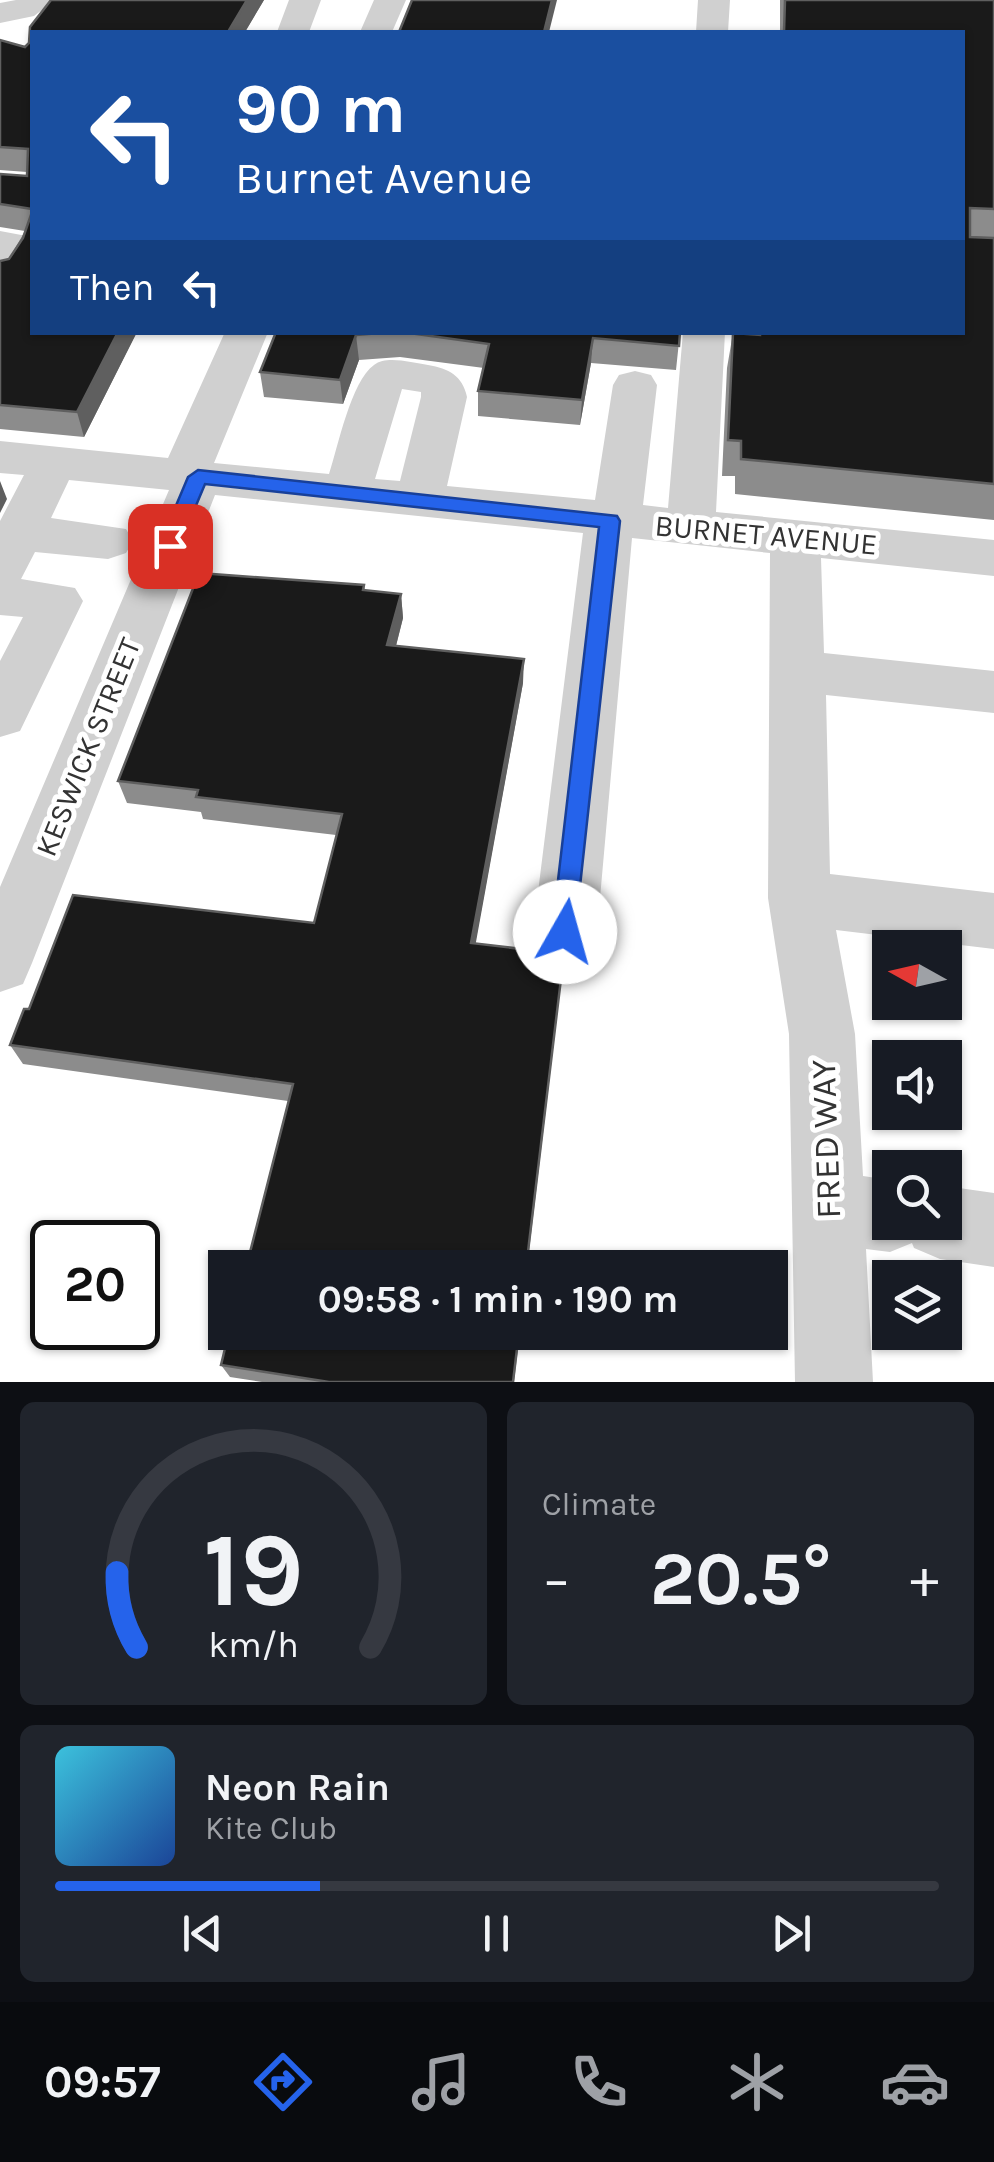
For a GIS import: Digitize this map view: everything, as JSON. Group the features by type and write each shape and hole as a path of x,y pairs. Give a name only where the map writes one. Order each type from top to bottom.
{"street":[{"path":"0,14 39,0"},
{"path":"294,30 305,0"},
{"path":"377,30 390,0"},
{"path":"712,30 714,0"},
{"path":"0,243 18,245 0,272"},
{"name":"KESWICK STREET","path":"0,962 246,335"},
{"path":"691,527 704,335"},
{"path":"347,492 380,387 390,374 434,380 442,386 444,398 420,500"},
{"path":"565,932 613,521 634,385"},
{"name":"BURNET AVENUE","path":"0,457 994,558"},
{"path":"10,552 54,462"},
{"name":"FRED WAY","path":"795,538 800,898 822,1034 860,1212 834,1382"},
{"path":"10,552 108,541"},
{"path":"0,596 57,600 0,714"},
{"path":"798,672 994,692"},
{"path":"800,898 994,921"},
{"path":"962,1225 994,1230"}],"building":[{"path":"51,0 247,0 229,30 30,30 30,209 0,204 0,174 27,176 28,149 0,147 0,40 25,47 30,27"},
{"path":"412,0 552,0 544,30 400,30"},
{"path":"785,0 994,0 994,209 970,208 970,237 994,238 994,484 741,459 741,441 728,440 733,335 965,335 965,30 784,30"},
{"path":"30,218 30,335 116,335 77,412 0,405 0,261 9,259"},
{"path":"275,335 356,335 340,380 260,372"},
{"path":"424,335 680,335 679,346 593,338 582,400 478,391 489,344"},
{"path":"199,573 364,585 363,590 401,594 387,645 524,659 471,943 564,954 528,1250 251,1250 293,1084 10,1045 24,1009 29,1009 73,895 314,923 342,814 196,797 198,790 118,781"},
{"path":"225,1350 517,1350 513,1382 329,1382 221,1365"}],"route":[{"path":"170,546 198,477 610,521 565,932"}]}
